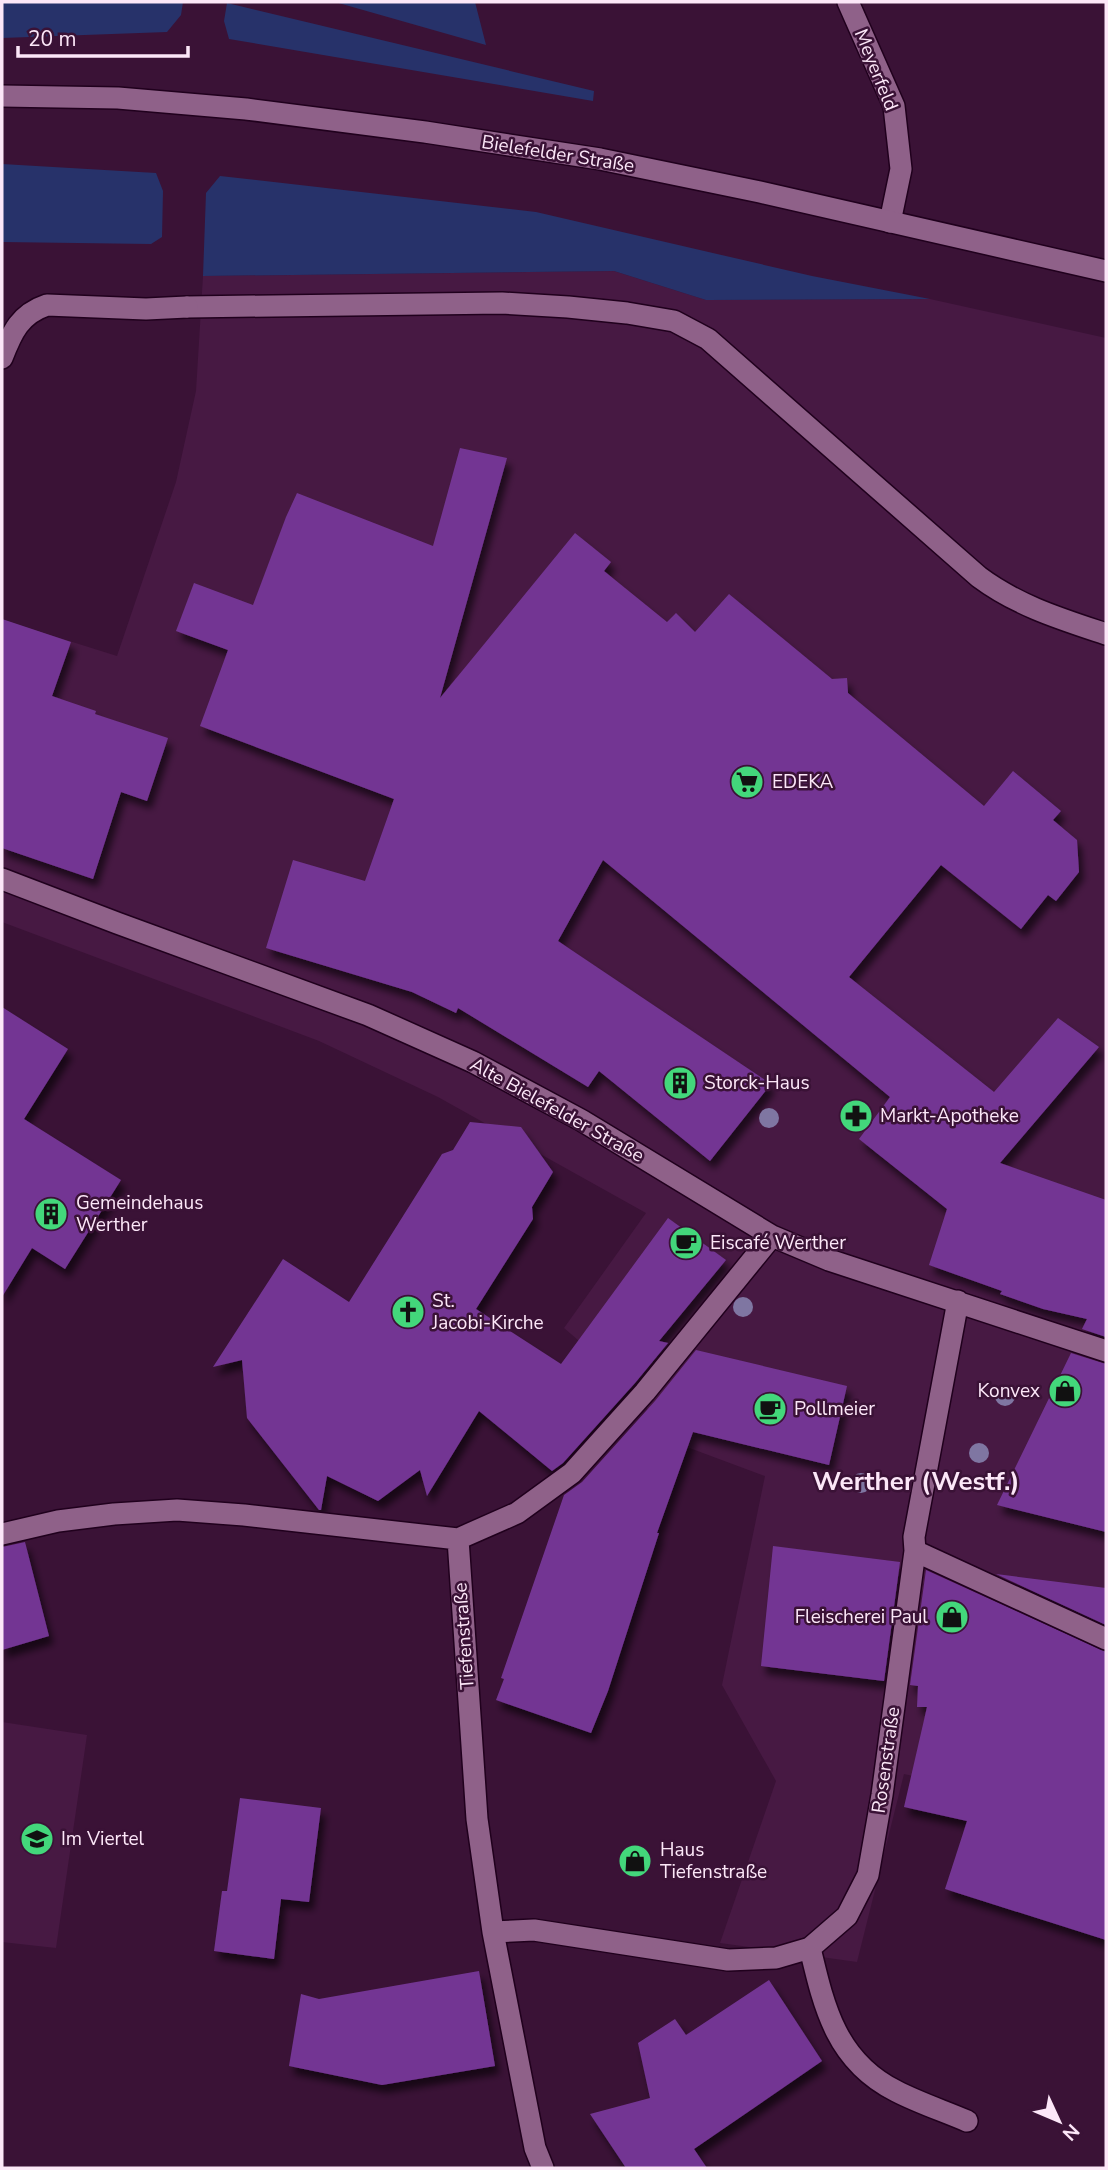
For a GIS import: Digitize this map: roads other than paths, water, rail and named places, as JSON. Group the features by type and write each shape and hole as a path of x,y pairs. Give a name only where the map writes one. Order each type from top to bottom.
{"street":[{"name":"Meyerfeld","path":"848,2 894,106 901,169 890,222"},
{"name":"Bielefelder Straße","path":"2,96 118,98 234,108 425,132 600,159 760,192 1106,271"},
{"path":"2,358 18,324 31,310 47,305 146,309 502,303 579,308 674,321 708,339 979,578 1000,593 1106,634"},
{"name":"Alte Bielefelder Straße","path":"2,878 117,923 368,1014 473,1062 581,1120 772,1236 830,1260 1106,1350"},
{"path":"2,1534 58,1521 177,1510 458,1539 517,1513 572,1474 645,1392 772,1236"},
{"name":"Rosenstraße","path":"493,1932 534,1930 728,1960 776,1958 810,1948 847,1916 868,1875 882,1795 915,1551 914,1537 958,1301"},
{"name":"Tiefenstraße","path":"458,1539 477,1819 493,1932 535,2148 543,2168"},
{"path":"915,1551 1106,1639"},
{"path":"810,1948 823,2002 835,2033 851,2054 869,2072 895,2091 967,2121"}],"place":[{"name":"EDEKA","path":"747,782"},
{"name":"Storck-Haus","path":"680,1083"},
{"name":"Markt-Apotheke","path":"856,1116"},
{"name":"Gemeindehaus Werther","path":"51,1214"},
{"name":"Eiscafé Werther","path":"686,1243"},
{"name":"St. Jacobi-Kirche","path":"408,1312"},
{"name":"Konvex","path":"1065,1391"},
{"name":"Pollmeier","path":"770,1409"},
{"name":"Fleischerei Paul","path":"952,1617"},
{"name":"Im Viertel","path":"37,1839"},
{"name":"Haus Tiefenstraße","path":"635,1861"}],"district":[{"name":"Werther (Westf.)","path":"916,1481"}]}
